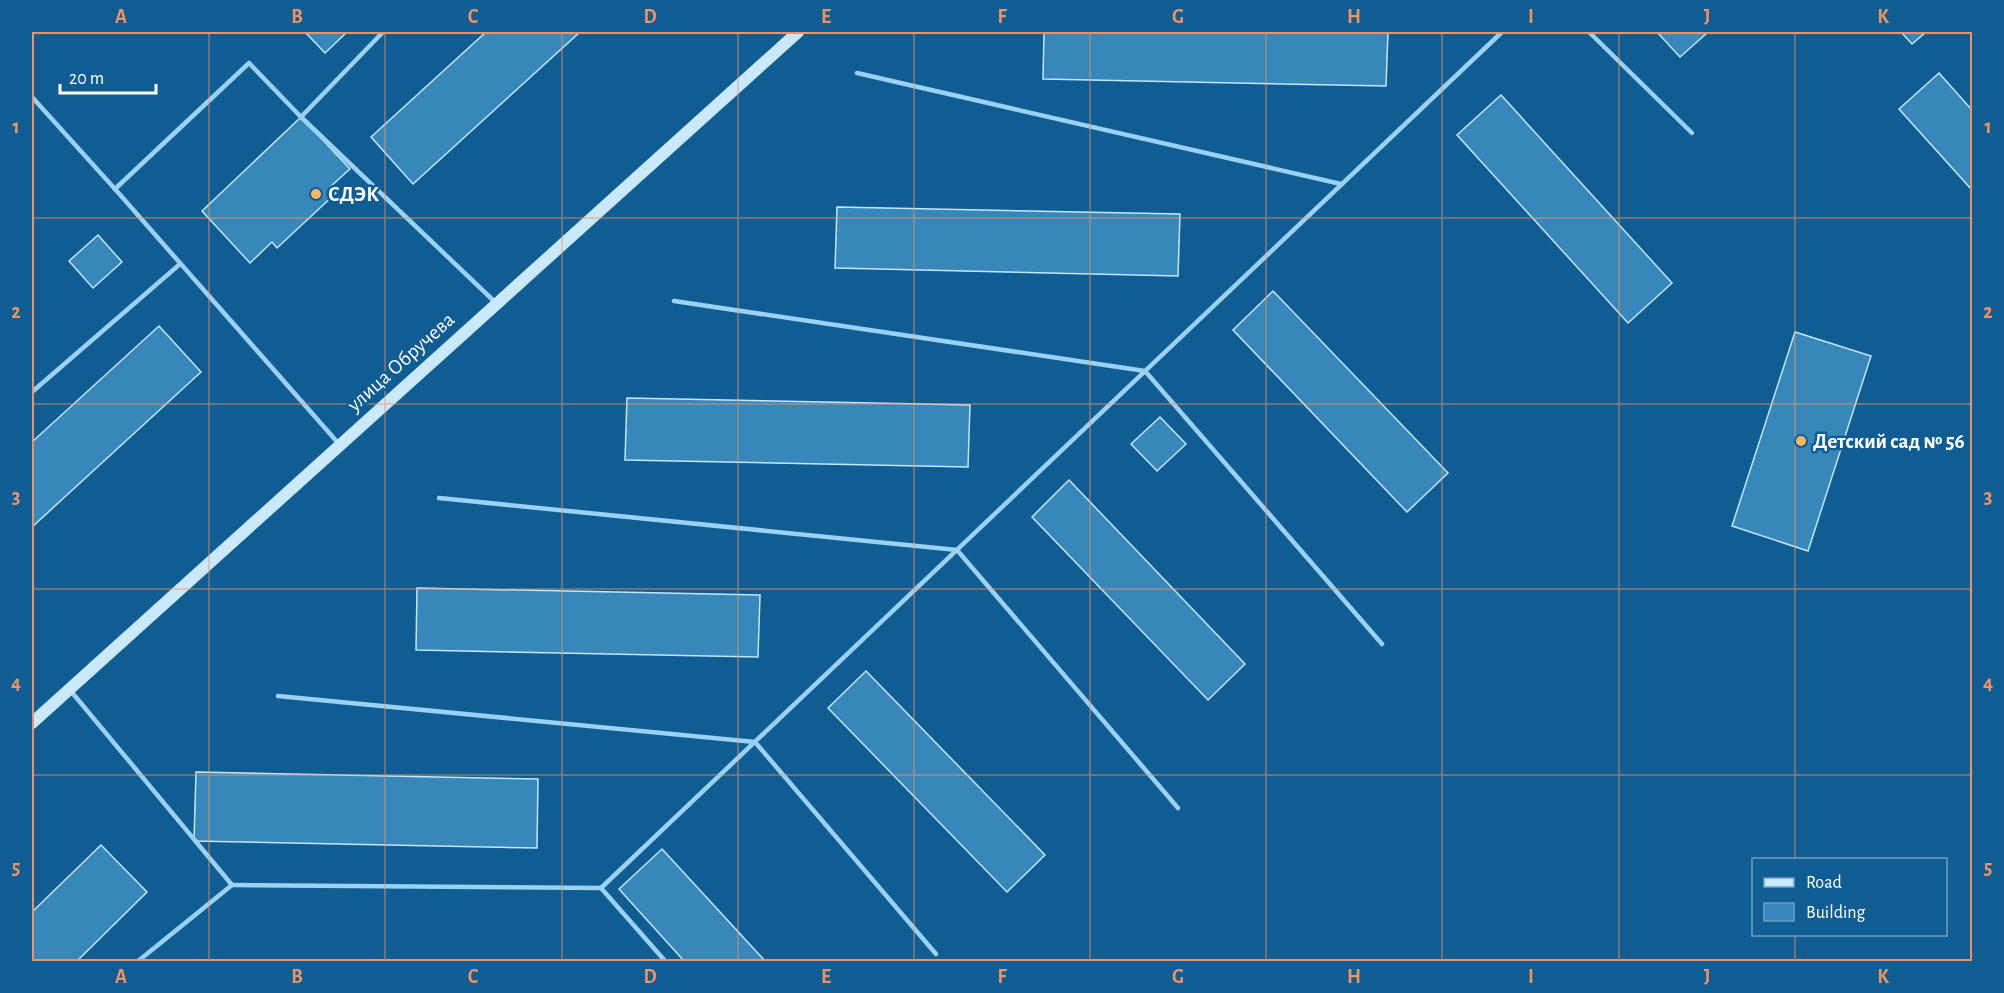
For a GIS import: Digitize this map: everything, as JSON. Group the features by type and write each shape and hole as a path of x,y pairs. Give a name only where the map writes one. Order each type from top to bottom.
{"main road":[{"name":"улица Обручева","path":"32,723 495,302 798,32"}],"lane":[{"path":"301,117 382,32"},
{"path":"137,962 232,885 601,888 1502,32"},
{"path":"1589,32 1692,133"},
{"path":"115,189 249,63 301,117 495,302"},
{"path":"857,73 1341,184"},
{"path":"32,98 339,444"},
{"path":"32,392 180,264"},
{"path":"674,301 1145,371 1382,644"},
{"path":"439,498 957,550 1178,808"},
{"path":"69,689 232,885"},
{"path":"278,696 755,742 936,954"},
{"path":"601,888 666,962"}],"building":[{"path":"305,32 347,32 325,53"},
{"path":"486,32 580,32 413,184 371,137"},
{"path":"1044,32 1388,32 1386,86 1043,79"},
{"path":"1657,32 1708,32 1680,57"},
{"path":"1901,32 1926,32 1912,44"},
{"path":"1939,73 1972,110 1972,190 1899,109"},
{"path":"1501,95 1672,283 1628,323 1457,135"},
{"path":"301,117 350,169 330,187 336,193 277,248 272,242 250,263 202,211"},
{"path":"837,207 1180,214 1178,276 835,268"},
{"path":"98,235 122,262 93,288 69,261"},
{"path":"1273,291 1448,473 1407,512 1233,330"},
{"path":"159,326 201,372 32,527 32,442"},
{"name":"Детский сад № 56","path":"1795,332 1871,356 1808,551 1732,526"},
{"path":"627,398 970,405 968,467 625,460"},
{"path":"1160,417 1186,444 1157,471 1131,444"},
{"path":"1069,480 1245,664 1208,700 1032,517"},
{"path":"417,588 760,595 758,657 416,650"},
{"path":"866,671 1045,855 1007,892 828,708"},
{"path":"196,772 538,779 537,848 194,841"},
{"path":"101,845 147,892 76,962 32,962 32,912"},
{"path":"662,849 766,962 685,962 619,889"}],"place":[{"name":"СДЭК","path":"316,194"},
{"name":"Детский сад № 56","path":"1801,441"}]}
